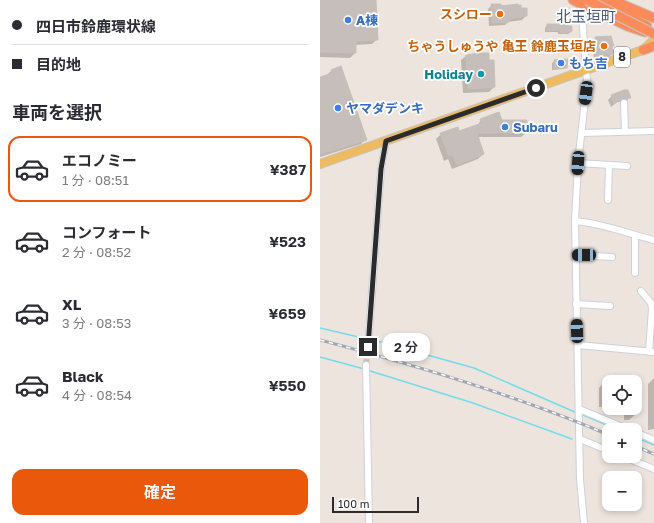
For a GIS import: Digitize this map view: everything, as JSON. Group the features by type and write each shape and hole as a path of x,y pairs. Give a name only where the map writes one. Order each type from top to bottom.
{"highway":[{"path":"597,0 654,29"},
{"path":"612,0 654,18"},
{"path":"580,1 654,39 643,50"}],"main road":[{"name":"8","path":"320,164 643,50"},
{"name":"8","path":"587,70 654,51"}],"street":[{"path":"580,1 587,70 578,163 575,221 580,479 584,523"},
{"path":"624,103 625,132"},
{"path":"582,133 654,130"},
{"path":"369,342 381,169 386,141"},
{"path":"578,163 627,166"},
{"path":"608,200 609,165"},
{"path":"575,221 592,223 654,240"},
{"path":"634,273 635,235"},
{"path":"576,256 612,257"},
{"path":"578,345 652,352 651,303 641,291"},
{"path":"576,304 610,306"},
{"path":"366,368 369,523"},
{"path":"579,412 610,423"},
{"path":"642,435 654,440"},
{"path":"580,439 602,448"},
{"path":"639,463 654,469"}],"building":[{"name":"A棟","path":"320,0 376,0 378,40 356,41 356,53 320,52"},
{"path":"491,4 501,4 501,6 521,5 521,8 527,8 527,16 509,19 509,22 492,23"},
{"path":"547,24 569,24 569,26 572,26 572,31 565,33 560,32 560,30 547,31"},
{"name":"ちゃうしゅうや 亀王 鈴鹿玉垣店","path":"611,36 614,46 612,46 613,54 597,56 595,37"},
{"name":"Holiday","path":"489,53 489,60 494,60 495,87 468,89 466,55"},
{"name":"もち吉","path":"568,59 567,68 554,68 554,60"},
{"name":"ヤマダデンキ","path":"341,66 367,140 320,154 320,77 332,73 331,70"},
{"path":"628,90 631,98 622,99 614,104 611,95"},
{"path":"499,112 502,120 527,120 527,133 477,133 484,154 457,165 453,155 449,156 440,133 458,127 459,131 482,123 480,119"}],"waterway":[{"path":"320,328 367,339"},
{"path":"370,339 474,368 577,413"},
{"path":"320,357 364,369"},
{"path":"367,370 473,403 572,439"},
{"path":"581,414 602,423"},
{"path":"642,440 654,445"}],"tunnel":[{"path":"366,365 368,347"}],"railway":[{"path":"320,340 394,360 466,382 574,420 602,432"},
{"path":"642,449 654,454"}],"place":[{"name":"スシロー","path":"500,14"},
{"name":"A棟","path":"348,20"},
{"name":"ちゃうしゅうや 亀王 鈴鹿玉垣店","path":"604,46"},
{"name":"もち吉","path":"561,63"},
{"name":"Holiday","path":"481,74"},
{"name":"ヤマダデンキ","path":"338,108"},
{"name":"Subaru","path":"505,127"}],"district":[{"name":"北玉垣町","path":"586,17"}],"route":[{"path":"368,347 381,169 385,155 386,141 536,88"}]}
